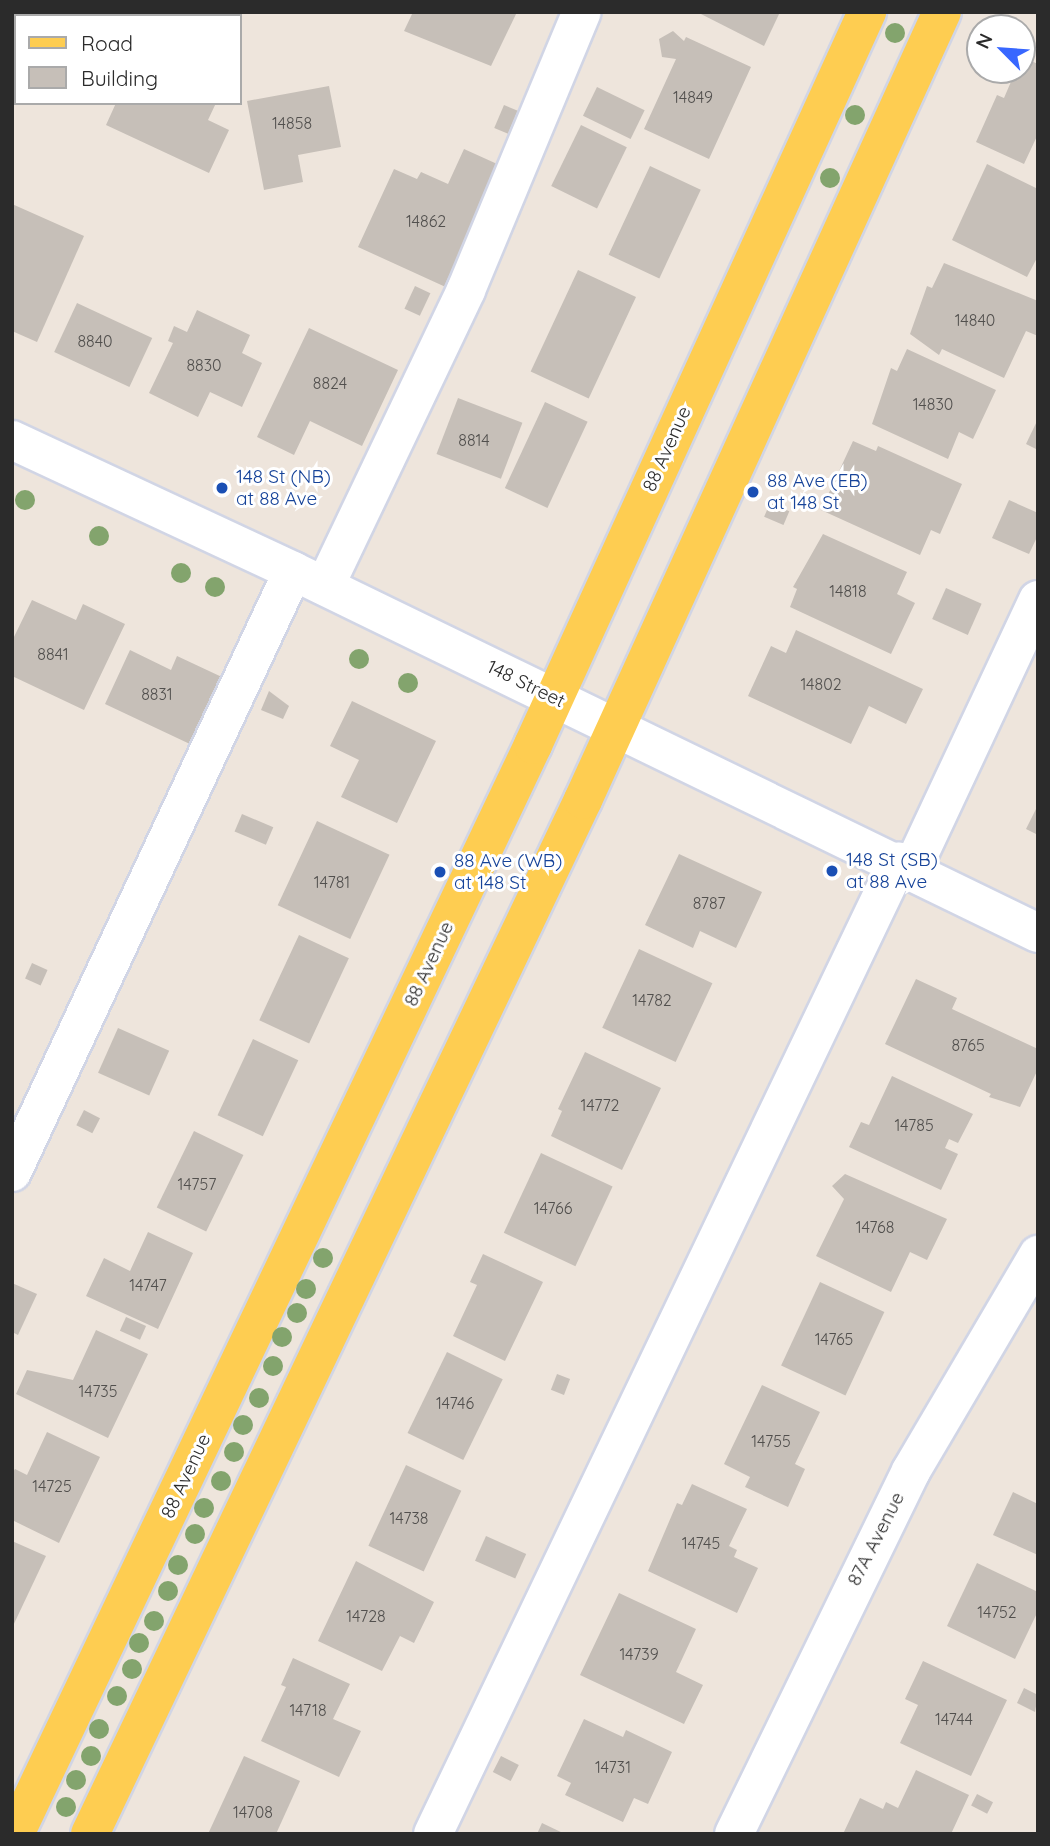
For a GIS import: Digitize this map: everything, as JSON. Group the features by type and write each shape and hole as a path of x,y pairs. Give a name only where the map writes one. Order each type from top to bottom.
{"main road":[{"name":"88 Avenue","path":"15,1834 555,698 867,12"},
{"path":"90,1834 617,727 942,12"}],"street":[{"path":"12,1172 309,578 466,290 582,12"},
{"name":"148 Street","path":"12,440 309,578 905,865 1038,933"},
{"path":"433,1834 905,865 1038,600"},
{"name":"87A Avenue","path":"734,1834 911,1471 1038,1255"}],"building":[{"path":"12,12 82,14 14,14 14,46"},
{"path":"413,12 517,12 491,66 404,31"},
{"path":"697,12 780,12 764,46"},
{"path":"673,31 684,41 686,37 751,67 709,159 644,129 676,59 662,57 659,39"},
{"path":"1036,63 1038,64 1038,134 1024,164 976,142 997,95 1004,98 1010,84 1036,84"},
{"path":"329,86 341,147 298,155 303,182 264,190 247,101"},
{"path":"597,87 645,110 631,139 583,116"},
{"path":"115,105 215,105 208,120 229,130 209,173 106,125"},
{"path":"504,105 518,111 508,134 494,128"},
{"path":"581,125 627,147 597,208 551,186"},
{"path":"464,149 506,168 450,289 358,247 394,169 417,179 421,172 448,184"},
{"path":"987,164 1038,189 1038,256 1027,277 952,240"},
{"path":"650,166 701,190 659,278 609,255"},
{"path":"12,204 84,236 37,342 12,331"},
{"path":"944,263 1038,301 1038,336 1026,331 1004,378 942,349 939,355 910,334 927,286 932,288"},
{"path":"578,270 636,297 589,399 531,372"},
{"path":"415,286 430,293 420,316 404,309"},
{"path":"77,303 152,338 129,387 54,352"},
{"path":"197,310 250,335 242,353 262,363 242,407 210,392 198,417 149,393 173,343 168,341 174,326 187,332"},
{"path":"309,328 398,370 362,446 310,421 294,455 257,437"},
{"path":"907,349 996,390 973,439 959,432 948,459 872,424 891,368 897,371"},
{"path":"458,398 522,423 501,479 436,454"},
{"path":"545,402 588,422 547,508 505,488"},
{"path":"1038,419 1038,450 1026,444"},
{"path":"853,441 876,451 878,446 962,484 940,534 931,530 920,555 821,510"},
{"path":"1009,500 1038,513 1038,535 1029,554 992,538"},
{"path":"770,503 789,511 783,525 764,517"},
{"path":"823,534 907,572 897,594 915,603 891,654 790,607 797,589 793,587"},
{"path":"946,588 982,604 968,635 932,619"},
{"path":"32,600 76,620 83,604 125,624 84,710 12,676 12,641"},
{"path":"796,630 923,689 906,724 869,706 851,744 748,696 771,646 786,653"},
{"path":"130,650 171,670 177,656 224,678 192,745 105,704"},
{"path":"269,691 289,706 283,719 261,710"},
{"path":"352,701 436,741 397,823 341,797 359,760 330,746"},
{"path":"1038,805 1038,835 1026,829"},
{"path":"242,814 273,827 266,845 235,831"},
{"path":"317,821 390,855 350,939 278,905"},
{"path":"679,854 762,892 736,948 700,931 693,948 645,925"},
{"path":"299,935 349,958 309,1043 259,1020"},
{"path":"639,949 712,983 676,1062 602,1028"},
{"path":"32,963 48,970 41,985 25,979"},
{"path":"916,979 957,998 952,1009 1038,1049 1038,1069 1020,1107 989,1097 991,1094 885,1044"},
{"path":"118,1028 169,1051 149,1096 98,1073"},
{"path":"253,1039 298,1060 263,1136 218,1115"},
{"path":"585,1052 661,1088 622,1170 551,1136 562,1111 558,1109"},
{"path":"892,1076 973,1114 958,1143 949,1139 945,1148 958,1154 941,1190 849,1147 861,1122 869,1125"},
{"path":"84,1110 100,1118 92,1133 76,1125"},
{"path":"194,1131 243,1155 206,1232 157,1207"},
{"path":"541,1153 613,1186 575,1266 504,1233"},
{"path":"845,1174 947,1219 927,1260 910,1252 891,1292 816,1256 844,1199 832,1186"},
{"path":"148,1232 193,1253 158,1329 86,1296 104,1258 130,1271"},
{"path":"483,1254 543,1282 505,1361 453,1336 477,1285 470,1282"},
{"path":"820,1282 884,1312 845,1395 781,1365"},
{"path":"12,1283 37,1294 18,1335 12,1332"},
{"path":"126,1317 146,1326 140,1340 120,1331"},
{"path":"96,1330 148,1354 108,1438 16,1394 27,1370 73,1380"},
{"path":"447,1352 503,1379 463,1460 408,1433"},
{"path":"557,1374 570,1379 564,1395 551,1390"},
{"path":"762,1385 820,1412 795,1464 805,1469 788,1507 745,1487 750,1477 724,1464"},
{"path":"47,1432 100,1457 59,1543 12,1520 12,1474 15,1469 27,1475"},
{"path":"406,1465 461,1491 424,1571 368,1546"},
{"path":"692,1484 747,1509 729,1546 737,1550 734,1557 758,1568 737,1613 648,1571 677,1503 682,1505"},
{"path":"1013,1492 1038,1504 1038,1555 993,1535"},
{"path":"486,1536 526,1554 515,1579 475,1561"},
{"path":"12,1541 46,1556 12,1628"},
{"path":"356,1561 434,1602 414,1643 400,1636 382,1671 318,1641"},
{"path":"977,1563 1038,1592 1038,1611 1015,1659 947,1626"},
{"path":"619,1593 696,1629 676,1672 703,1685 684,1724 580,1675"},
{"path":"293,1658 350,1684 333,1719 361,1731 339,1777 261,1741 286,1687 281,1685"},
{"path":"923,1661 1007,1700 971,1776 900,1743 918,1705 905,1699"},
{"path":"1024,1688 1038,1695 1035,1712 1017,1703"},
{"path":"584,1719 623,1737 626,1730 672,1752 648,1804 634,1798 623,1822 565,1795 571,1783 557,1776"},
{"path":"244,1756 300,1781 276,1834 208,1834"},
{"path":"501,1756 519,1765 511,1781 493,1772"},
{"path":"916,1770 969,1795 951,1834 843,1834 860,1798 883,1809 886,1802 898,1808"},
{"path":"977,1794 993,1802 987,1814 971,1806"},
{"path":"542,1823 565,1834 537,1834"}],"place":[{"name":"148 St (NB) at 88 Ave","path":"222,488"},
{"name":"88 Ave (EB) at 148 St","path":"753,492"},
{"name":"148 St (SB) at 88 Ave","path":"832,871"},
{"name":"88 Ave (WB) at 148 St","path":"440,872"}]}
